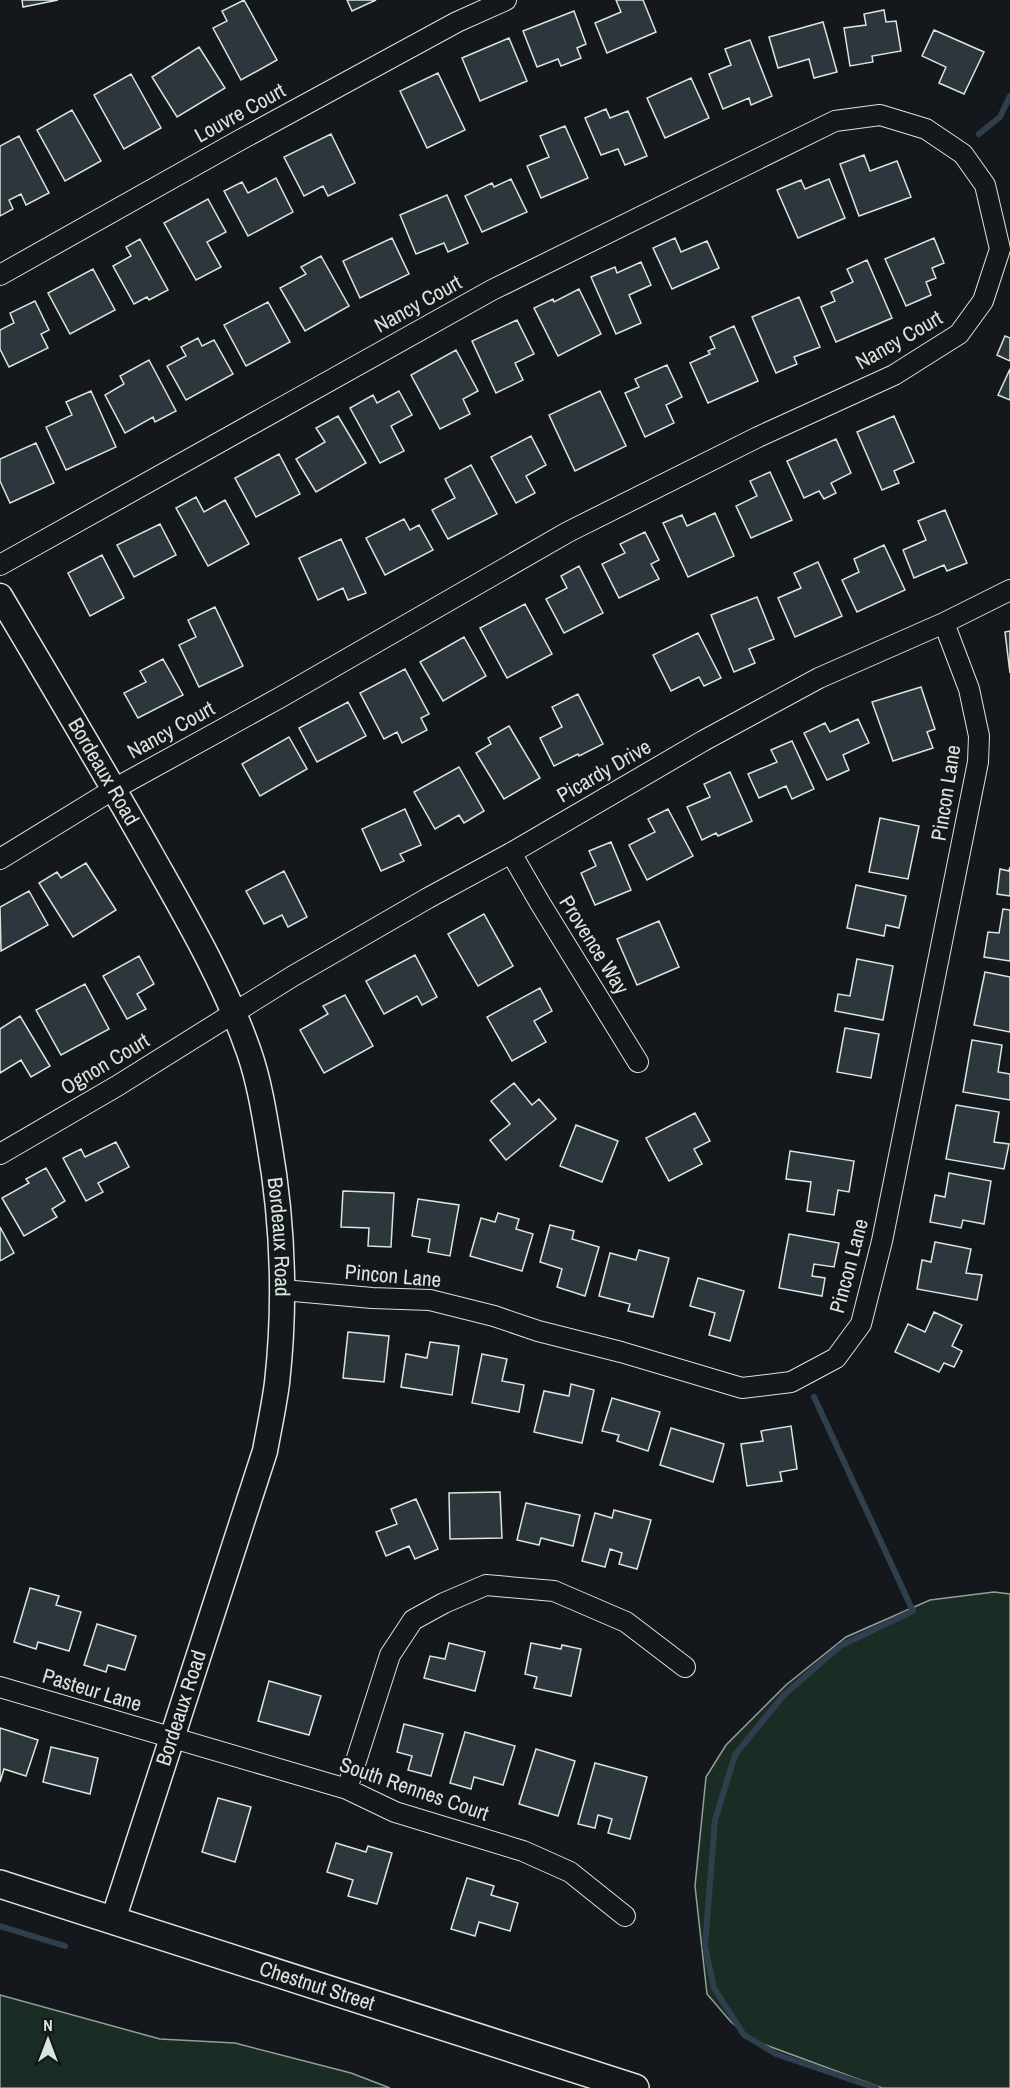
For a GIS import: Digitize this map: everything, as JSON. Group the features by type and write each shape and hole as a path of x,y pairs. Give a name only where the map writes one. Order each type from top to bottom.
{"main road":[{"name":"Chestnut Street","path":"0,1884 635,2088"}],"street":[{"name":"Louvre Court","path":"0,275 240,140 447,28 506,0"},
{"name":"Nancy Court","path":"0,565 492,290 836,121 880,115 926,129 963,154 985,185 1000,249 983,302 959,334 894,375 758,437 568,532 281,697 114,789"},
{"name":"Picardy Drive","path":"234,1012 703,741 819,678 944,623 1010,590"},
{"name":"Bordeaux Road","path":"0,596 197,935 234,1012 250,1053 263,1106 276,1178 282,1240 283,1290 277,1383 265,1451 113,1920"},
{"name":"Pincon Lane","path":"283,1290 372,1298 430,1300 494,1316 538,1331 621,1352 742,1388 791,1382 836,1358 861,1324 882,1241 978,762 979,736 969,689 944,623"},
{"path":"0,859 114,789"},
{"name":"Provence Way","path":"511,853 638,1062"},
{"name":"Ognon Court","path":"0,1154 117,1086 234,1012"},
{"path":"347,1789 390,1655 413,1620 444,1602 486,1585 554,1591 626,1622 685,1667"},
{"name":"Pasteur Lane","path":"0,1687 171,1738"},
{"name":"South Rennes Court","path":"171,1738 347,1789 395,1812 523,1851 570,1872 626,1916"}],"green space":[{"path":"994,1592 1010,1594 1010,2088 882,2088 755,2041 731,2022 707,1994 695,1886 706,1777 726,1745 786,1685 846,1637 930,1600"},
{"path":"0,1995 160,2039 235,2043 351,2073 390,2088 0,2088"}],"building":[{"path":"22,0 58,0 23,7"},
{"path":"244,0 277,60 241,80 213,28 227,21 222,11"},
{"path":"347,0 376,0 352,11"},
{"path":"616,0 643,0 656,32 607,53 595,23 621,12"},
{"path":"884,10 886,22 896,21 901,51 872,56 873,62 850,66 844,28 866,25 864,14"},
{"path":"574,11 586,44 577,48 581,58 561,66 558,59 537,67 523,31"},
{"path":"823,22 837,72 814,78 809,59 778,68 769,37"},
{"path":"934,30 984,52 964,94 939,83 946,67 922,56"},
{"path":"509,38 527,81 480,101 462,58"},
{"path":"750,40 772,96 751,105 749,98 723,109 709,74 731,65 725,49"},
{"path":"199,47 225,88 177,117 152,77"},
{"path":"438,73 465,130 427,148 400,91"},
{"path":"131,74 161,128 124,149 94,95"},
{"path":"691,78 709,118 665,138 647,98"},
{"path":"606,109 610,118 628,111 647,156 625,165 618,149 601,155 585,118"},
{"path":"72,110 101,161 65,181 37,130"},
{"path":"565,126 588,178 541,198 527,166 549,157 540,136"},
{"path":"331,134 355,183 328,196 323,186 304,196 284,157"},
{"path":"19,136 49,193 26,205 21,194 9,200 13,209 0,216 0,146"},
{"path":"864,155 870,171 897,161 911,197 859,216 840,164"},
{"path":"276,178 293,212 248,236 224,191 242,182 248,193"},
{"path":"511,179 527,212 482,232 465,196 492,183 494,187"},
{"path":"829,179 845,218 798,238 777,190 801,180 805,189"},
{"path":"447,195 468,243 448,252 444,243 416,254 400,215"},
{"path":"208,199 226,232 207,242 221,267 196,280 164,223"},
{"path":"392,238 409,274 360,298 343,261"},
{"path":"675,238 681,252 707,241 719,268 672,289 653,248"},
{"path":"934,238 944,263 932,268 936,278 926,282 931,295 906,306 885,259"},
{"path":"140,239 168,290 149,300 147,297 134,304 113,266 131,256 126,247"},
{"path":"321,256 349,306 305,331 280,288 306,274 301,267"},
{"path":"867,260 892,318 836,342 821,307 835,301 831,292 853,282 847,269"},
{"path":"641,262 651,285 629,295 641,323 616,334 591,277 615,267 617,273"},
{"path":"93,269 115,310 70,334 48,293"},
{"path":"579,289 601,334 558,356 534,308 553,299 554,302"},
{"path":"799,297 820,347 794,357 797,364 776,373 752,317"},
{"path":"35,301 49,330 41,334 48,348 9,367 0,349 0,330 14,323 10,313"},
{"path":"268,302 290,342 246,366 224,325"},
{"path":"517,320 534,354 515,363 523,380 496,393 472,341"},
{"path":"734,326 758,381 708,403 690,363 710,354 708,351 715,348 710,337"},
{"path":"1005,336 1010,338 1010,361 997,355"},
{"path":"198,338 202,346 214,340 233,374 186,400 167,366 186,356 181,347"},
{"path":"456,350 478,391 463,399 470,414 440,429 411,375"},
{"path":"149,360 176,411 155,422 153,417 125,433 105,395 124,384 120,376"},
{"path":"667,365 682,397 666,405 674,423 645,437 625,393 639,387 635,379"},
{"path":"1010,369 1010,400 998,395"},
{"path":"91,391 116,447 66,470 46,427 72,415 66,402"},
{"path":"399,391 412,415 391,426 404,451 380,463 350,408 373,395 377,403"},
{"path":"600,391 626,446 575,471 549,415"},
{"path":"338,416 366,463 316,492 296,459 325,442 316,428"},
{"path":"894,416 914,462 894,471 899,483 882,490 857,432"},
{"path":"531,436 546,465 526,476 535,493 516,503 491,457"},
{"path":"836,439 851,473 831,483 836,493 824,499 819,491 804,498 787,461"},
{"path":"36,443 54,483 10,503 0,481 0,459"},
{"path":"279,454 300,494 256,517 235,478"},
{"path":"471,465 497,514 448,539 432,510 455,498 445,479"},
{"path":"770,472 792,520 751,538 736,506 757,496 750,481"},
{"path":"196,497 204,512 225,500 249,544 208,566 176,508"},
{"path":"945,510 967,563 947,571 944,565 914,578 903,550 926,540 918,521"},
{"path":"715,513 734,556 688,577 663,523 682,515 687,526"},
{"path":"404,519 410,530 419,525 433,550 385,575 366,538"},
{"path":"160,524 176,555 134,577 117,545"},
{"path":"645,532 659,560 651,564 659,579 619,598 602,564 625,553 620,544"},
{"path":"341,539 366,593 348,600 343,588 318,600 299,558"},
{"path":"884,545 905,590 857,612 842,580 859,572 854,559"},
{"path":"102,555 124,598 90,616 68,573"},
{"path":"818,562 842,616 795,637 778,598 801,588 794,573"},
{"path":"579,566 603,613 564,633 546,599 567,588 561,576"},
{"path":"757,597 774,639 749,649 755,663 734,672 711,615"},
{"path":"525,604 552,654 507,678 480,628"},
{"path":"215,607 243,666 199,687 179,645 196,637 188,620"},
{"path":"1010,631 1010,673 1005,632"},
{"path":"698,633 721,678 704,686 699,677 671,691 653,655"},
{"path":"464,637 486,676 443,701 420,662"},
{"path":"163,659 183,695 138,718 124,693 146,682 140,671"},
{"path":"405,669 429,714 421,718 427,730 402,743 397,732 384,739 360,693"},
{"path":"921,687 935,729 927,732 933,748 893,761 872,702"},
{"path":"578,694 603,744 554,766 540,738 562,727 552,707"},
{"path":"348,702 366,736 317,762 299,728"},
{"path":"858,719 869,743 843,755 849,770 827,780 804,733 825,723 830,732"},
{"path":"509,726 540,778 504,799 476,753 491,744 488,738"},
{"path":"289,737 307,769 260,796 242,764"},
{"path":"792,741 814,789 792,799 786,786 759,798 748,774 777,762 771,750"},
{"path":"459,767 484,811 464,823 459,815 435,829 414,792"},
{"path":"730,772 752,821 718,836 716,833 702,840 687,807 710,797 704,784"},
{"path":"405,809 421,845 400,854 404,861 381,871 362,829"},
{"path":"668,809 693,856 647,880 629,845 655,832 648,819"},
{"path":"880,818 919,826 908,879 869,872"},
{"path":"611,842 631,890 595,905 581,873 596,866 589,851"},
{"path":"86,863 116,910 73,937 39,883 57,872 61,878"},
{"path":"1010,867 1010,896 997,894 1000,869 1009,871"},
{"path":"284,871 307,917 288,927 282,915 264,924 246,891"},
{"path":"856,885 906,896 899,928 886,925 884,936 847,928"},
{"path":"29,891 48,925 1,951 0,907"},
{"path":"1003,909 1010,910 1010,961 984,957 988,932 999,933"},
{"path":"484,914 513,966 478,986 448,934"},
{"path":"659,921 679,967 637,985 617,939"},
{"path":"415,955 437,997 422,1005 417,996 384,1014 366,981"},
{"path":"139,956 154,984 137,994 146,1009 127,1019 103,976"},
{"path":"857,959 893,966 883,1020 835,1011 838,994 850,996"},
{"path":"985,972 1010,977 1010,1032 974,1025"},
{"path":"85,984 109,1029 61,1055 36,1010"},
{"path":"540,988 552,1011 534,1021 546,1042 512,1061 487,1017"},
{"path":"345,995 373,1046 324,1073 300,1030 328,1014 323,1006"},
{"path":"20,1016 50,1066 31,1077 21,1060 0,1073 0,1029"},
{"path":"845,1028 879,1034 871,1078 837,1072"},
{"path":"972,1040 1002,1045 998,1072 1010,1074 1010,1100 963,1092"},
{"path":"514,1083 532,1105 539,1099 556,1119 506,1160 490,1140 510,1124 491,1101"},
{"path":"956,1105 999,1112 994,1142 1009,1144 1004,1169 946,1159"},
{"path":"695,1113 710,1141 694,1149 702,1164 669,1181 646,1138"},
{"path":"576,1125 618,1141 602,1182 560,1166"},
{"path":"116,1142 129,1167 98,1183 103,1192 86,1201 63,1158 81,1149 85,1157"},
{"path":"790,1151 854,1161 849,1192 838,1190 834,1215 807,1211 811,1182 786,1179"},
{"path":"46,1168 65,1201 52,1209 57,1217 24,1236 2,1198 29,1183 26,1179"},
{"path":"949,1173 991,1181 984,1224 963,1220 961,1228 930,1222 935,1195 945,1197"},
{"path":"343,1191 394,1193 391,1247 368,1246 369,1228 341,1227"},
{"path":"418,1199 459,1205 450,1256 428,1252 430,1239 412,1236"},
{"path":"498,1213 519,1219 516,1229 533,1234 522,1271 470,1256 481,1218 495,1222"},
{"path":"550,1225 574,1231 572,1239 599,1247 585,1296 557,1287 562,1269 540,1262"},
{"path":"0,1227 14,1253 0,1261"},
{"path":"789,1234 839,1243 834,1267 814,1264 812,1276 825,1278 822,1296 779,1288"},
{"path":"935,1242 971,1249 966,1273 982,1275 977,1300 917,1289 922,1260 931,1262"},
{"path":"639,1250 669,1258 653,1317 628,1311 630,1304 599,1296 610,1253 636,1260"},
{"path":"698,1278 744,1291 730,1341 709,1335 715,1313 690,1306"},
{"path":"934,1312 962,1325 952,1346 962,1351 954,1367 944,1363 939,1372 895,1352 908,1324 925,1332"},
{"path":"348,1332 389,1336 384,1382 343,1378"},
{"path":"430,1342 459,1346 452,1395 401,1387 406,1354 427,1358"},
{"path":"482,1354 507,1359 502,1381 524,1385 519,1412 472,1403"},
{"path":"571,1384 594,1390 582,1443 534,1432 544,1391 569,1396"},
{"path":"612,1398 660,1412 648,1451 617,1441 619,1435 602,1431"},
{"path":"791,1426 797,1469 780,1472 782,1481 747,1486 741,1444 763,1441 761,1431"},
{"path":"671,1428 724,1444 713,1482 660,1465"},
{"path":"500,1492 502,1538 450,1539 449,1493"},
{"path":"416,1499 438,1549 415,1559 409,1546 386,1556 376,1532 397,1524 391,1509"},
{"path":"526,1503 580,1515 573,1546 541,1538 539,1545 517,1540"},
{"path":"614,1510 651,1520 637,1569 619,1564 622,1553 610,1549 605,1567 582,1561 595,1513 612,1518"},
{"path":"30,1588 59,1596 56,1605 81,1612 69,1651 38,1642 36,1649 14,1642"},
{"path":"97,1624 136,1636 125,1670 108,1665 106,1672 84,1665"},
{"path":"449,1643 485,1652 475,1691 424,1678 430,1656 445,1659"},
{"path":"531,1643 561,1649 562,1645 581,1649 571,1696 534,1688 537,1677 525,1674"},
{"path":"269,1681 321,1696 309,1735 258,1721"},
{"path":"404,1724 443,1734 431,1776 408,1770 412,1756 397,1752"},
{"path":"0,1728 38,1740 26,1776 4,1769 0,1782"},
{"path":"465,1732 515,1746 503,1785 474,1777 471,1789 450,1783"},
{"path":"51,1747 98,1758 90,1794 43,1782"},
{"path":"536,1749 575,1761 558,1816 519,1804"},
{"path":"595,1763 647,1777 630,1839 608,1833 612,1819 598,1815 595,1828 578,1824"},
{"path":"218,1798 251,1807 235,1862 202,1852"},
{"path":"336,1843 366,1852 368,1846 392,1853 377,1904 348,1896 353,1880 327,1872"},
{"path":"467,1878 494,1886 491,1895 518,1903 510,1931 479,1922 475,1936 451,1929"}],"waterway":[{"path":"979,134 1000,117 1010,96"},
{"path":"814,1397 913,1611 840,1646 783,1696 735,1755 715,1820 705,1946 714,1988 744,2035 776,2054 876,2088"},
{"path":"0,1926 65,1946"}]}
